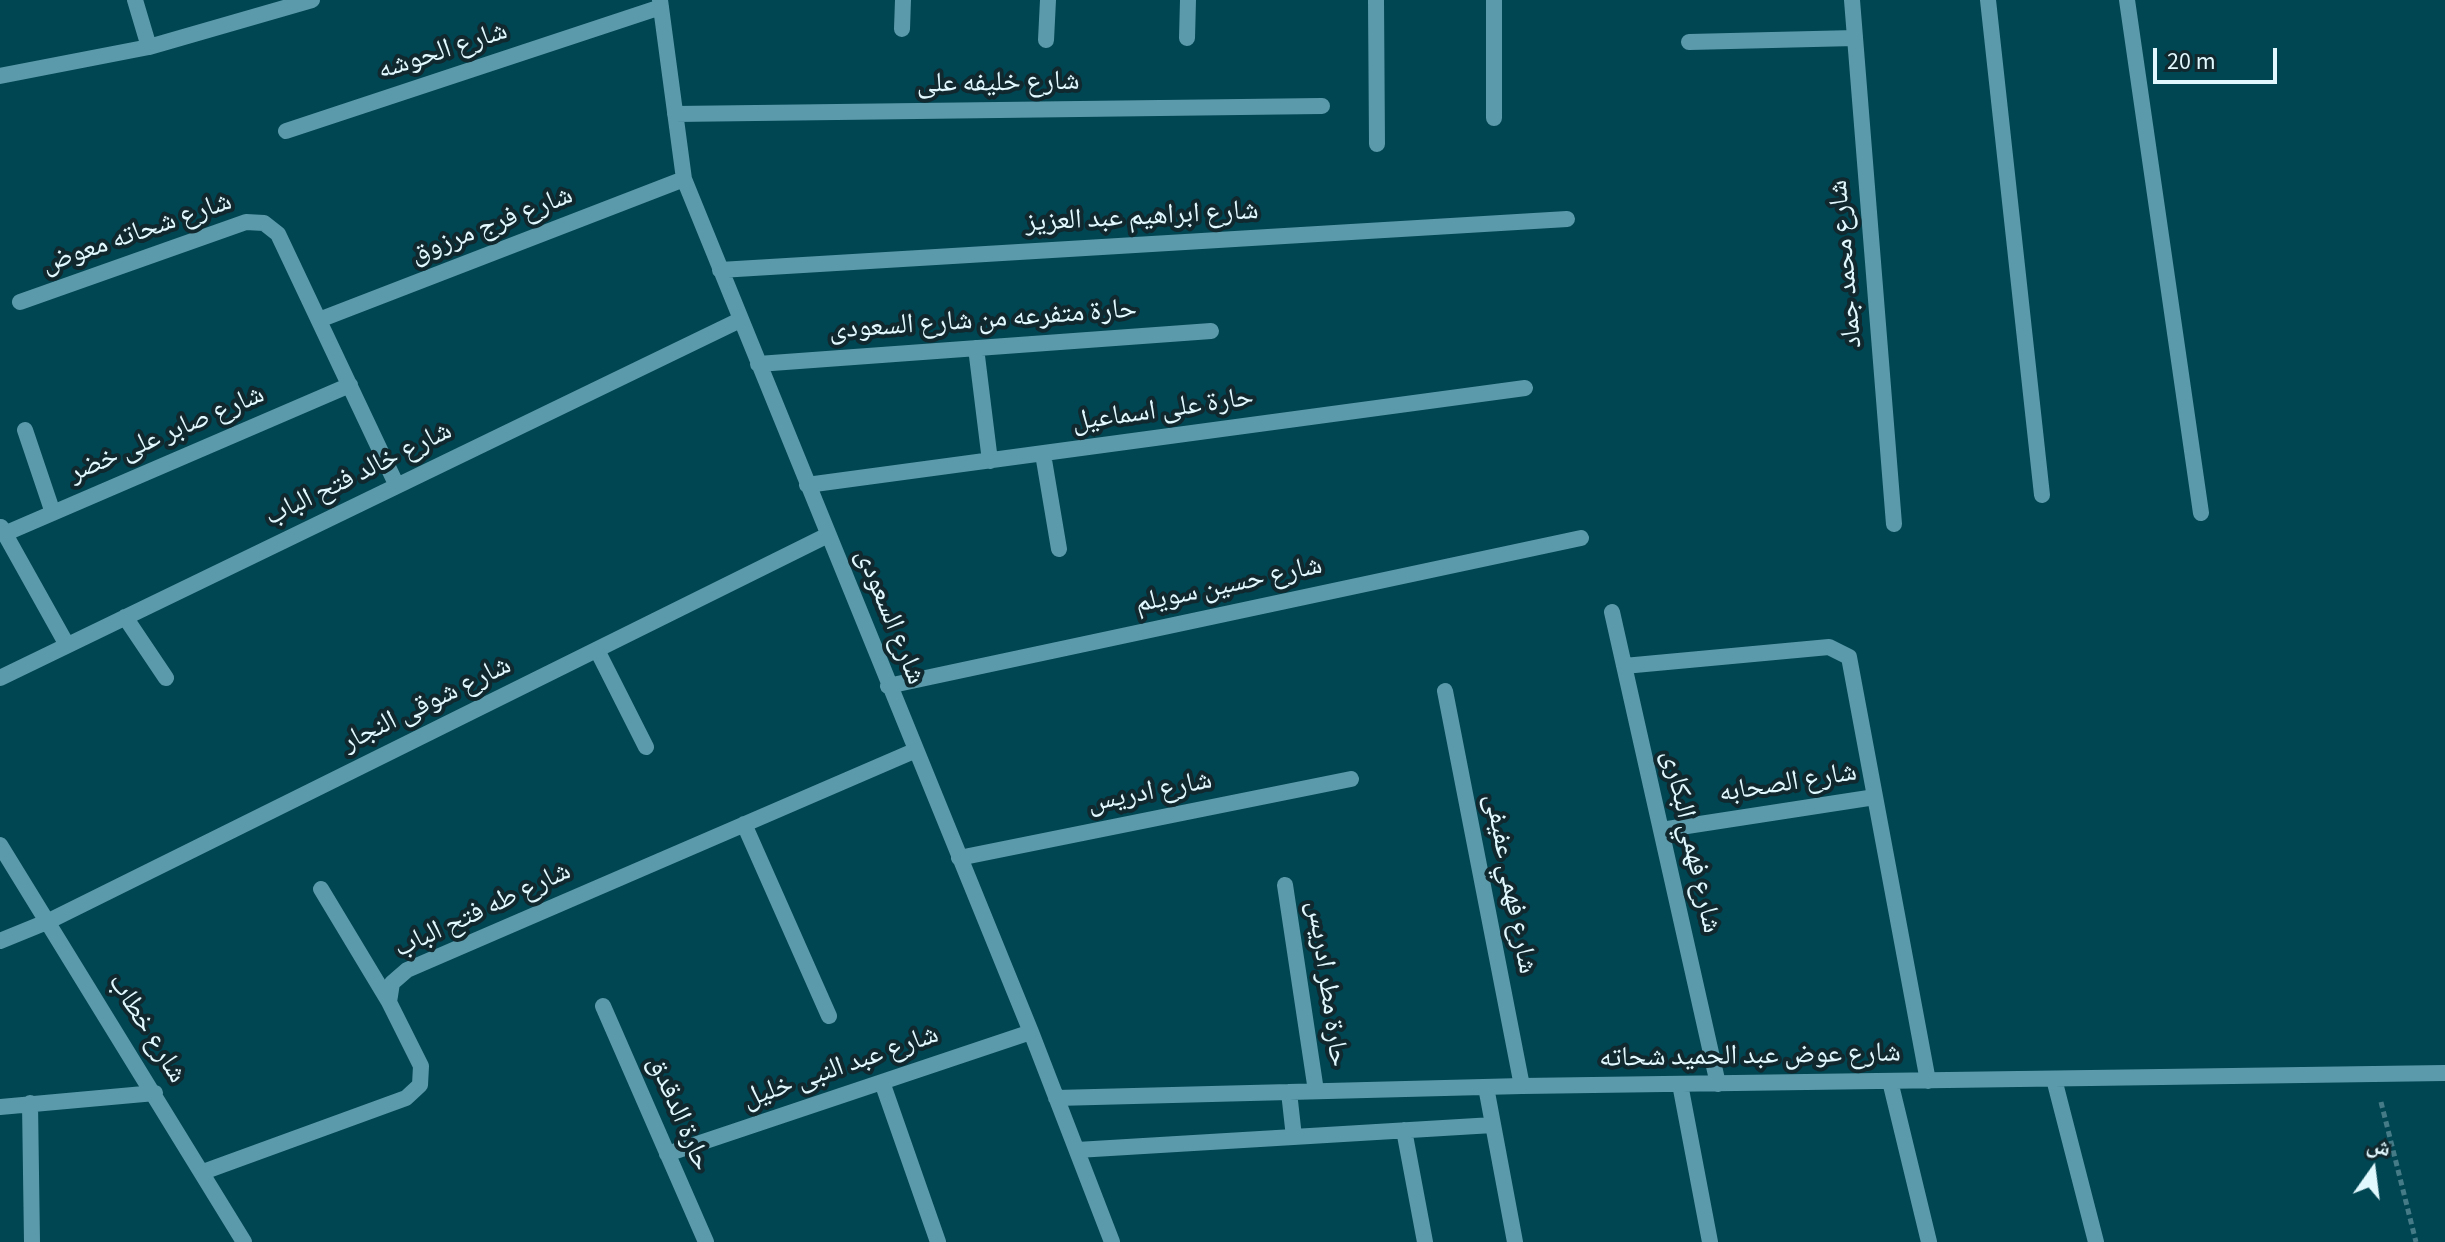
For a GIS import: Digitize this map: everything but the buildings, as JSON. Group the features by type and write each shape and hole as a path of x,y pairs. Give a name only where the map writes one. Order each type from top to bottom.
{"street":[{"path":"135,0 149,47"},
{"path":"902,29 903,0"},
{"path":"1046,40 1048,0"},
{"path":"1187,38 1188,0"},
{"path":"1376,0 1377,144"},
{"path":"1494,0 1494,118"},
{"name":"شارع محمد جماد","path":"1852,0 1894,524"},
{"path":"1988,0 2042,495"},
{"path":"2127,0 2201,513"},
{"path":"0,76 149,47 305,1"},
{"name":"شارع السعودى","path":"661,4 684,179 914,751 1031,1032 1112,1242"},
{"name":"شارع الحوشه","path":"286,131 661,4"},
{"path":"1689,42 1855,38"},
{"name":"شارع خليفه على","path":"675,114 1322,106"},
{"name":"شارع فرج مرزوق","path":"319,320 684,179"},
{"name":"شارع ابراهيم عبد العزيز","path":"720,270 1567,219"},
{"name":"شارع شحاته معوض","path":"20,302 246,222 264,223 278,234 397,486"},
{"name":"شارع خالد فتح الباب","path":"0,678 740,320"},
{"name":"حارة متفرعه من شارع السعودى","path":"758,364 1211,331"},
{"path":"976,348 990,461"},
{"name":"شارع صابر على خضر","path":"2,530 53,513 350,385"},
{"name":"حارة على اسماعيل","path":"807,485 1525,388"},
{"path":"25,430 53,513"},
{"path":"1043,454 1059,549"},
{"path":"2,530 67,645"},
{"name":"شارع شوقى النجار","path":"0,941 49,921 828,535"},
{"name":"شارع حسين سويلم","path":"888,686 1581,538"},
{"name":"شارع فهمي البكارى","path":"1612,612 1718,1084"},
{"path":"125,617 166,678"},
{"path":"1624,666 1829,647 1849,657 1928,1081"},
{"path":"597,650 646,747"},
{"name":"شارع فهمي عفيفى","path":"1445,691 1522,1086"},
{"name":"شارع طه فتح الباب","path":"203,1172 406,1098 420,1085 421,1066 389,1002 392,983 407,970 914,751"},
{"name":"شارع ادريس","path":"959,858 1351,779"},
{"name":"شارع الصحابه","path":"1661,830 1875,797"},
{"path":"744,824 829,1016"},
{"name":"شارع خطاب","path":"0,845 244,1242"},
{"name":"حارة مطر ادريس","path":"1285,885 1316,1091"},
{"path":"321,889 389,1002"},
{"name":"حارة الدقدق","path":"603,1006 706,1242"},
{"name":"شارع عبد النبى خليل","path":"667,1154 1031,1032"},
{"name":"شارع عوض عبد الحميد شحاته","path":"1056,1098 1522,1086 2445,1073"},
{"path":"2054,1079 2096,1242"},
{"path":"1890,1081 1929,1242"},
{"path":"882,1082 938,1242"},
{"path":"1680,1084 1710,1242"},
{"path":"1486,1087 1515,1242"},
{"path":"1289,1092 1294,1137"},
{"path":"0,1107 155,1093"},
{"path":"30,1103 32,1242"},
{"path":"1077,1150 1493,1125"},
{"path":"1404,1130 1425,1242"}],"path":[{"path":"2374,1074 2416,1242"}]}
